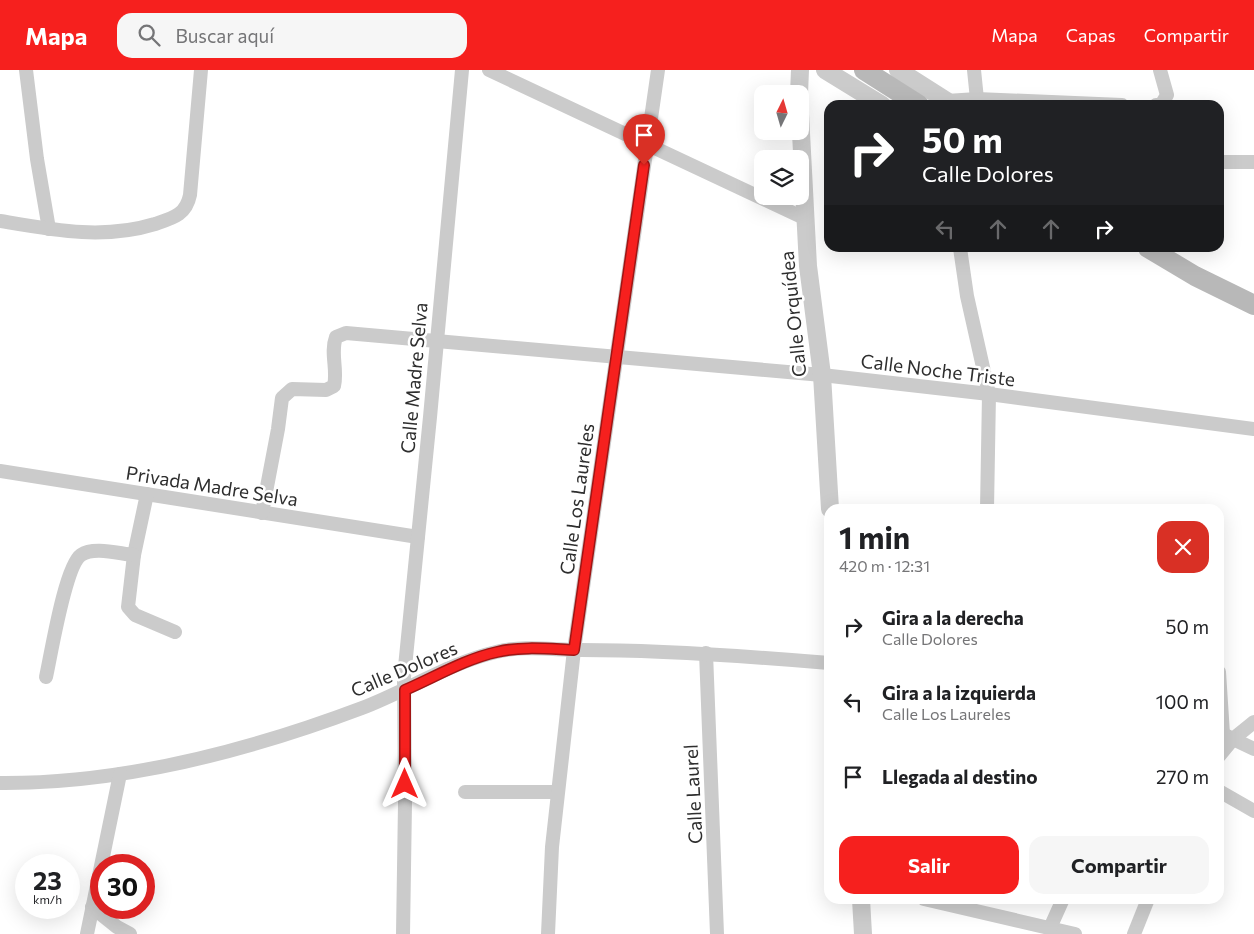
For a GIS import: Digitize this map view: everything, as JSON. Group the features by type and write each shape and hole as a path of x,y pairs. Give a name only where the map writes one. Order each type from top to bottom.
{"main road":[{"path":"864,70 912,100"},
{"path":"1155,252 1195,276 1254,305"}],"street":[{"path":"26,70 37,159 49,229"},
{"path":"0,221 93,234 118,233 144,228 182,214 188,204 190,195 201,70"},
{"name":"Calle Madre Selva","path":"405,690 406,650 462,70"},
{"path":"489,70 647,146 806,219"},
{"name":"Calle Los Laureles","path":"548,934 548,901 557,792 574,650 658,70"},
{"path":"799,85 800,70"},
{"path":"825,70 874,100"},
{"path":"898,70 943,100"},
{"path":"974,70 977,99"},
{"path":"1160,70 1168,95 1164,100"},
{"path":"970,100 1001,100"},
{"name":"Calle Orquídea","path":"801,140 808,266 822,375 830,504"},
{"path":"1224,162 1254,162"},
{"path":"961,252 967,296 989,394 987,504"},
{"name":"Calle Noche Triste","path":"262,513 282,398 292,389 326,390 334,386 336,378 334,343 336,337 346,333 436,343 822,375 1254,428"},
{"name":"Privada Madre Selva","path":"0,471 418,537"},
{"path":"147,494 134,555 128,607 135,615 175,632"},
{"path":"46,677 67,581 75,562 81,554 91,552 134,555"},
{"name":"Calle Dolores","path":"0,783 79,779 120,774 190,760 264,742 360,709 477,658 514,649 706,653 824,663"},
{"name":"Calle Laurel","path":"706,653 717,934"},
{"path":"403,934 405,690"},
{"path":"1225,736 1254,722"},
{"path":"1225,736 1254,749"},
{"path":"103,854 120,774"},
{"path":"464,792 557,792"},
{"path":"1224,794 1254,811"},
{"path":"861,904 863,934"},
{"path":"946,904 1075,934"},
{"path":"1050,928 1061,904"},
{"path":"1134,934 1146,904"},
{"path":"87,934 90,918"},
{"path":"107,919 130,934"}],"route":[{"path":"405,784 405,690 477,658 496,652 514,649 574,650 644,165"}]}
